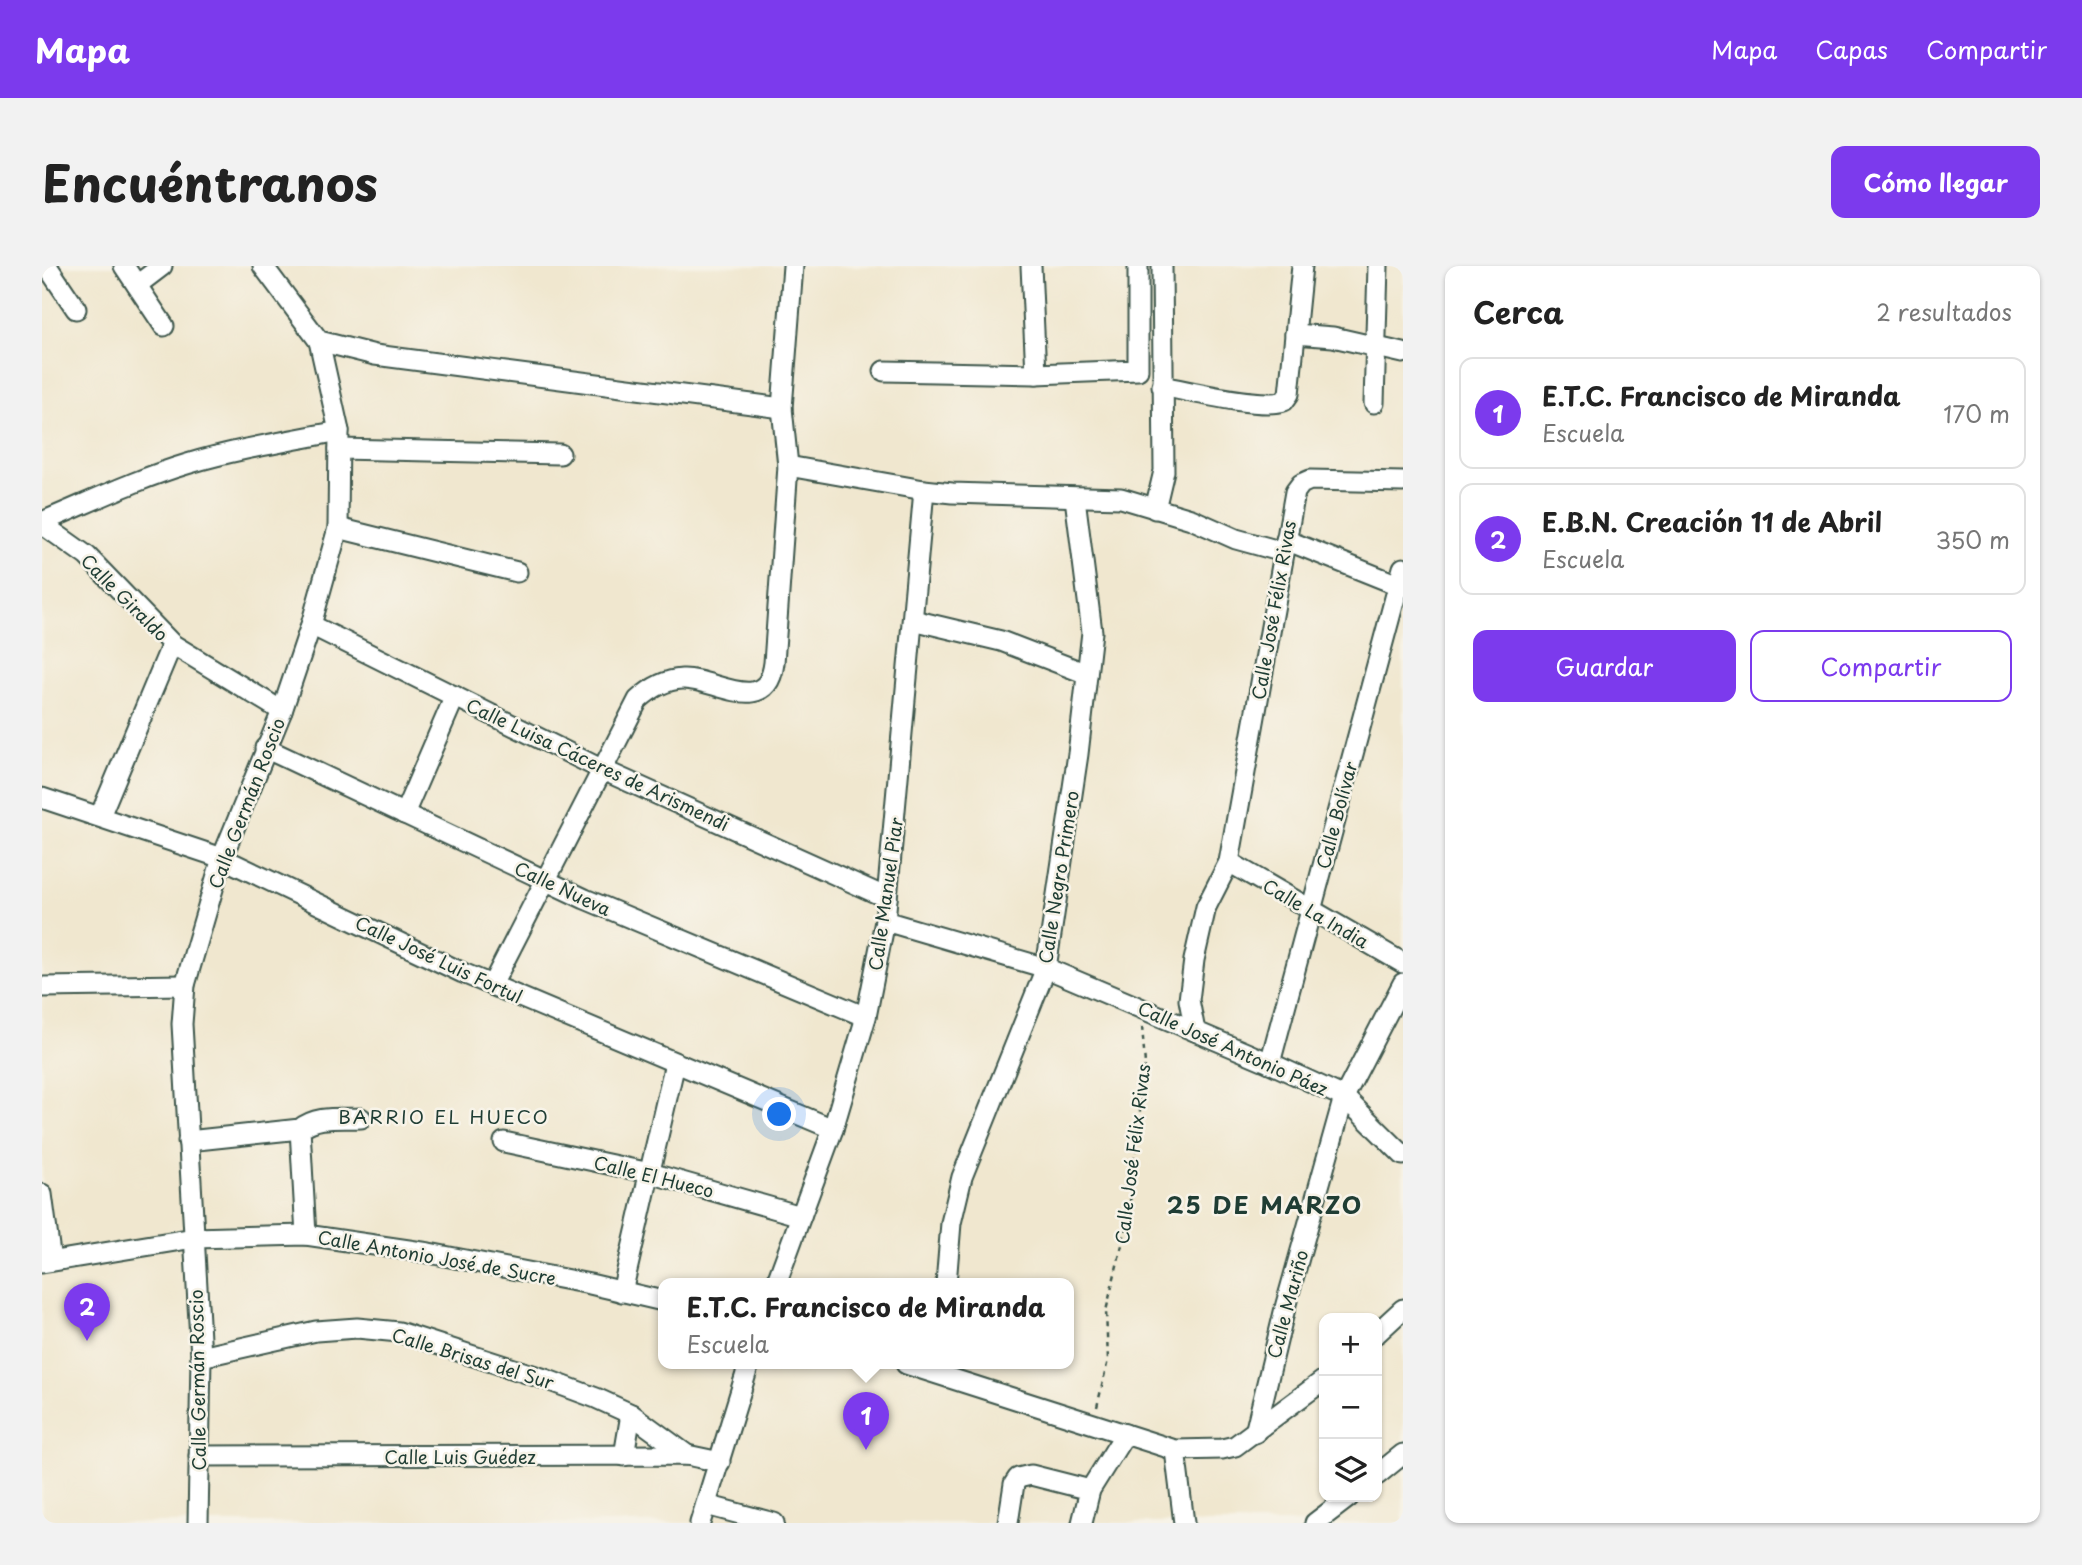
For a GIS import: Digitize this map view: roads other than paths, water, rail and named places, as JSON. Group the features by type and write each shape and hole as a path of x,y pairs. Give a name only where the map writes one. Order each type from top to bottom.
{"street":[{"path":"47,266 76,309"},
{"path":"124,266 164,326"},
{"path":"137,285 163,266"},
{"path":"263,266 319,341 375,355 782,408"},
{"path":"492,985 638,700 654,688 682,679 700,681 740,694 759,689 773,671 788,466 782,408 793,266"},
{"path":"1031,266 1036,374"},
{"path":"884,371 1036,374 1138,370 1138,266"},
{"path":"1155,509 1164,471 1162,266"},
{"path":"1162,386 1203,395 1270,404 1280,402 1289,394 1302,266"},
{"path":"1374,402 1378,266"},
{"path":"1295,334 1333,337 1403,353"},
{"name":"Calle Germán Roscio","path":"198,1523 201,1357 182,1024 185,985 222,858 282,711 311,625 338,528 339,440 319,341"},
{"path":"42,523 146,477 232,451 339,440 560,454"},
{"path":"788,466 924,490 1121,498 1191,519 1236,539 1284,546 1401,580"},
{"name":"Calle José Félix Rivas","path":"1195,1031 1189,1000 1194,960 1206,907 1229,862 1295,492 1301,484 1311,480 1403,482"},
{"name":"Calle Manuel Piar","path":"778,1278 832,1129 866,1017 884,921 924,490"},
{"name":"Calle Negro Primero","path":"946,1278 951,1223 962,1177 1046,968 1092,632 1075,498"},
{"name":"Calle Giraldo","path":"42,523 87,556 172,645 282,711"},
{"path":"338,528 516,572"},
{"name":"Calle Bolívar","path":"1270,1063 1401,580"},
{"path":"913,620 1001,641 1087,674"},
{"name":"Calle Luisa Cáceres de Arismendi","path":"311,625 603,770 887,898"},
{"path":"100,816 172,645"},
{"path":"404,814 455,696"},
{"name":"Calle Nueva","path":"265,748 545,881 866,1017"},
{"name":"Calle José Luis Fortul","path":"42,798 222,858 492,985 832,1129"},
{"name":"Calle La India","path":"1229,862 1403,963"},
{"path":"884,921 1046,968"},
{"name":"Calle José Antonio Páez","path":"1046,968 1344,1097 1403,1155"},
{"name":"Calle Mariño","path":"1255,1433 1286,1304 1344,1097 1403,983"},
{"path":"42,987 185,985"},
{"path":"622,1292 675,1063"},
{"path":"188,1141 300,1129 318,1119 361,1118"},
{"path":"300,1129 306,1235"},
{"name":"Calle El Hueco","path":"504,1142 650,1174 802,1216"},
{"path":"42,1194 46,1262"},
{"name":"Calle Antonio José de Sucre","path":"46,1262 194,1238 306,1235 429,1253 658,1300"},
{"path":"1382,1328 1403,1309"},
{"name":"Calle Brisas del Sur","path":"201,1357 316,1331 357,1328 400,1332 596,1398 631,1414 687,1455"},
{"path":"748,1369 703,1514 774,1523"},
{"path":"940,1369 1175,1450 1222,1449 1235,1446 1319,1384"},
{"path":"624,1456 631,1414"},
{"path":"1083,1523 1090,1490 1125,1434"},
{"path":"1175,1450 1184,1523"},
{"path":"1382,1471 1403,1454"},
{"name":"Calle Luis Guédez","path":"199,1456 687,1455 720,1462"},
{"path":"1008,1523 1014,1484 1018,1478 1031,1475 1090,1490"},
{"path":"1315,1523 1342,1502"}],"place":[{"name":"E.B.N. Creación 11 de Abril","path":"87,1341"},
{"name":"E.T.C. Francisco de Miranda","path":"866,1450"}],"district":[{"name":"BARRIO EL HUECO","path":"444,1116"},
{"name":"25 DE MARZO","path":"1265,1204"}]}
